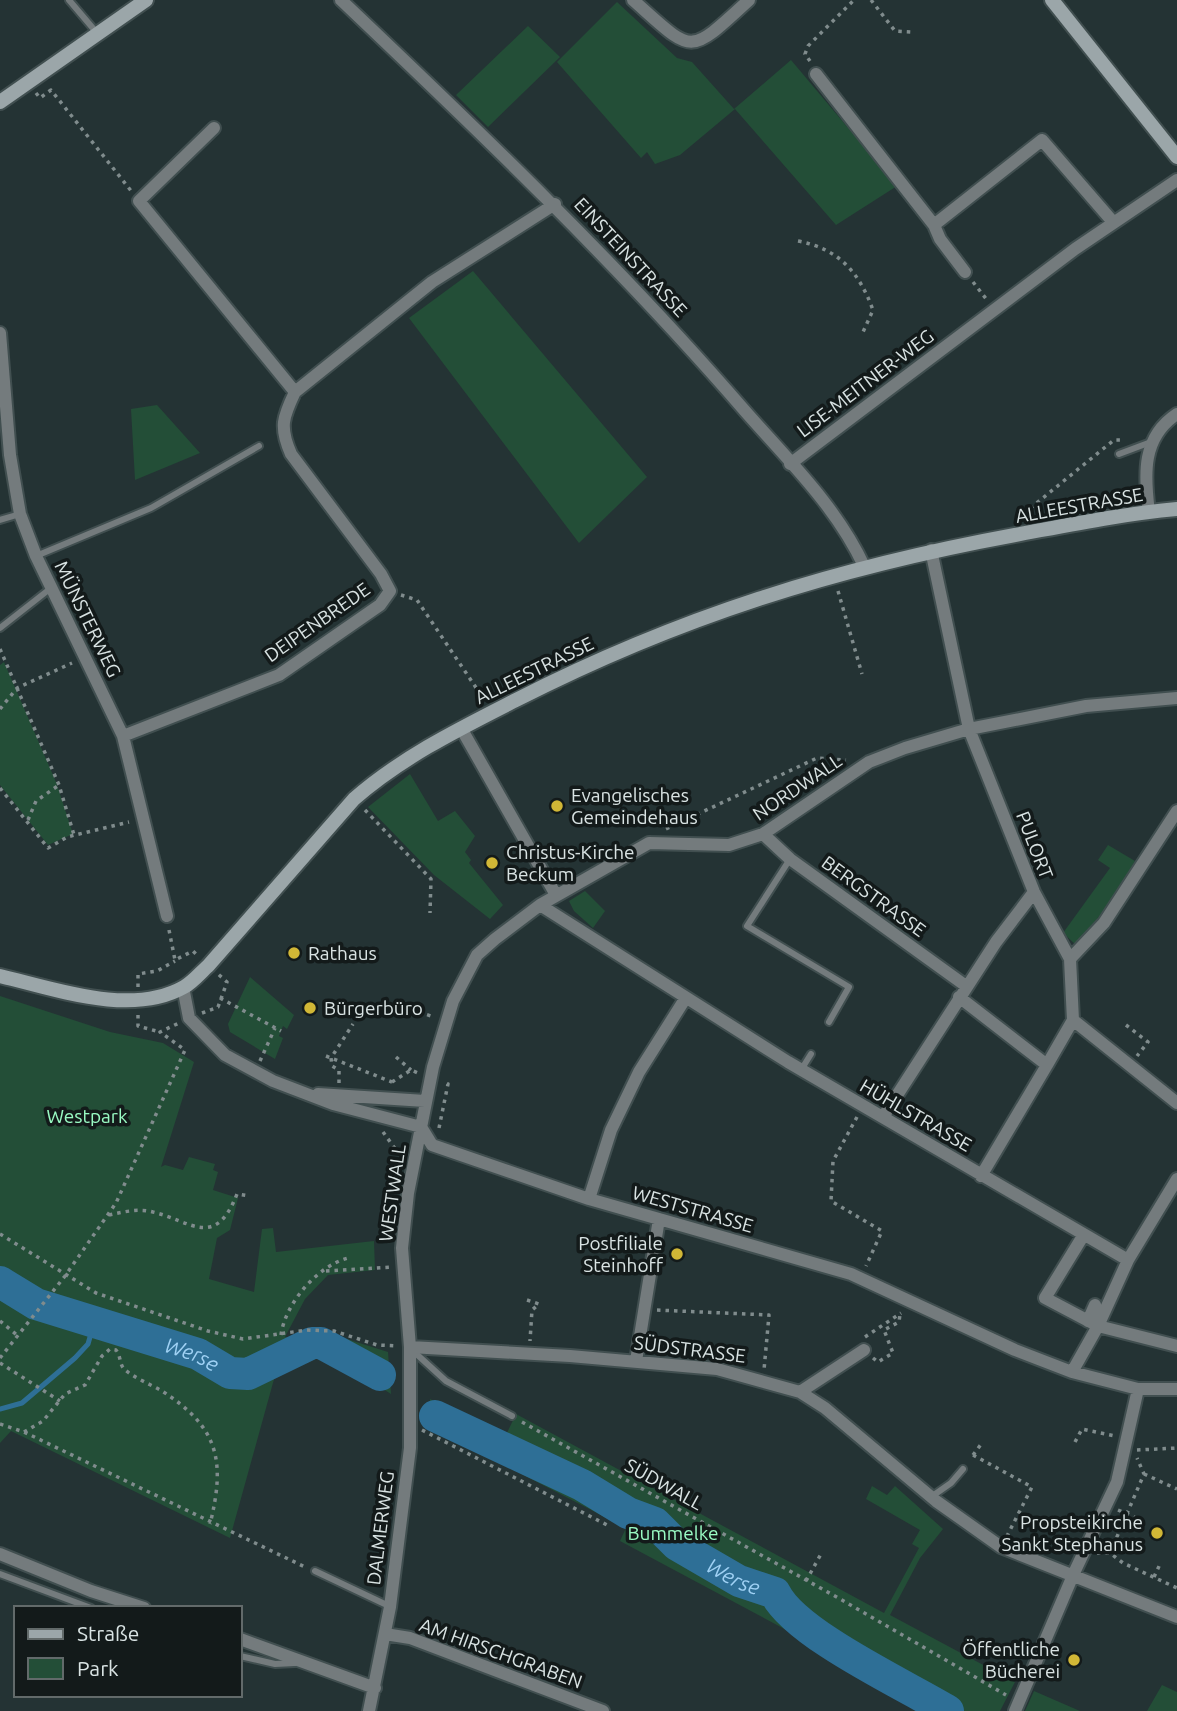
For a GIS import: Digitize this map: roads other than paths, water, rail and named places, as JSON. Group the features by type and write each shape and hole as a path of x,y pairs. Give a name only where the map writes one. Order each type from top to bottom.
{"main road":[{"path":"1,99 30,82 146,0"},
{"path":"1052,0 1177,157"},
{"name":"ALLEESTRASSE","path":"0,976 114,1001 138,1000 183,987 208,966 354,799 400,762 589,662 683,623 864,566 931,550 1177,509"}],"street":[{"name":"EINSTEINSTRASSE","path":"341,0 555,204 687,344 838,518 864,566"},
{"path":"633,0 678,40 692,44 709,36 749,0"},
{"path":"816,74 933,225 965,272"},
{"path":"214,128 139,201 295,392 432,282 555,204"},
{"path":"933,225 1042,140 1114,222"},
{"name":"LISE-MEITNER-WEG","path":"790,464 994,309 1177,180"},
{"name":"MÜNSTERWEG","path":"0,334 10,455 20,514 36,556 87,656 123,736 167,916"},
{"name":"DEIPENBREDE","path":"123,736 279,675 380,605 390,591 381,574 291,454 282,433 285,412 295,392"},
{"path":"1149,512 1145,481 1152,442 1158,430 1177,414"},
{"name":"PULORT","path":"883,1117 963,991 1034,892 969,729 931,550"},
{"name":"NORDWALL","path":"556,895 649,843 729,845 763,834 869,762 905,748 969,729 1086,706 1177,698"},
{"path":"421,1127 425,1101 453,1001 477,955 556,895 461,728"},
{"path":"1070,959 1104,923 1177,811"},
{"name":"BERGSTRASSE","path":"763,834 790,859 963,991 1047,1065"},
{"path":"981,1176 1073,1020 1070,959 1034,892"},
{"name":"HÜHLSTRASSE","path":"540,905 801,1070 1128,1260"},
{"name":"WESTSTRASSE","path":"183,987 189,1018 225,1055 273,1081 333,1104 421,1127 432,1145 589,1199 861,1278 1015,1350 1072,1372 1138,1389 1177,1389"},
{"path":"589,1199 611,1130 639,1072 685,999"},
{"path":"1073,1020 1177,1103"},
{"name":"WESTSTRASSE","path":"304,1093 425,1101"},
{"name":"WESTWALL","path":"410,1348 402,1248 408,1193 421,1127"},
{"path":"1072,1372 1093,1324 1128,1260 1177,1180"},
{"path":"636,1361 659,1219"},
{"path":"1083,1236 1045,1298 1093,1324 1177,1346"},
{"path":"1093,1324 1095,1304"},
{"name":"SÜDSTRASSE","path":"410,1348 636,1361 718,1369 800,1392 825,1408 931,1497 1001,1547 1177,1617"},
{"name":"DALMERWEG","path":"369,1711 390,1607 411,1425 410,1348"},
{"path":"800,1392 864,1350"},
{"path":"1016,1707 1072,1576 1117,1482 1138,1389"},
{"path":"0,1554 91,1591 138,1606"},
{"name":"AM HIRSCHGRABEN","path":"385,1634 410,1638 603,1711"},
{"path":"242,1640 311,1662 375,1688"}],"lane":[{"path":"69,0 98,34"},
{"path":"1119,454 1152,442"},
{"path":"36,556 151,508 259,446"},
{"path":"0,520 20,514"},
{"path":"0,628 51,588"},
{"path":"790,859 747,926 849,988 829,1023"},
{"path":"801,1070 811,1054"},
{"path":"410,1348 446,1381 512,1416"},
{"path":"931,1497 951,1483 963,1469"},
{"path":"315,1571 390,1607"},
{"path":"0,1574 86,1606"},
{"path":"242,1656 275,1664 311,1662"}],"waterway":[{"name":"Werse","path":"0,1282 36,1304 198,1354 230,1373 248,1374 312,1343 321,1343 380,1375"},
{"path":"0,1409 22,1403 75,1358 88,1344 94,1323"},
{"name":"Werse","path":"435,1416 582,1485 628,1513 655,1523 677,1545 739,1581 775,1593 786,1609 804,1625 853,1658 948,1711"}],"place":[{"name":"Evangelisches Gemeindehaus","path":"557,806"},
{"name":"Christus-Kirche Beckum","path":"492,863"},
{"name":"Rathaus","path":"294,953"},
{"name":"Bürgerbüro","path":"310,1008"},
{"name":"Postfiliale Steinhoff","path":"677,1254"},
{"name":"Propsteikirche Sankt Stephanus","path":"1157,1533"},
{"name":"Öffentliche Bücherei","path":"1074,1660"}],"park label":[{"name":"Westpark","path":"87,1116"},
{"name":"Bummelke","path":"673,1533"}]}
